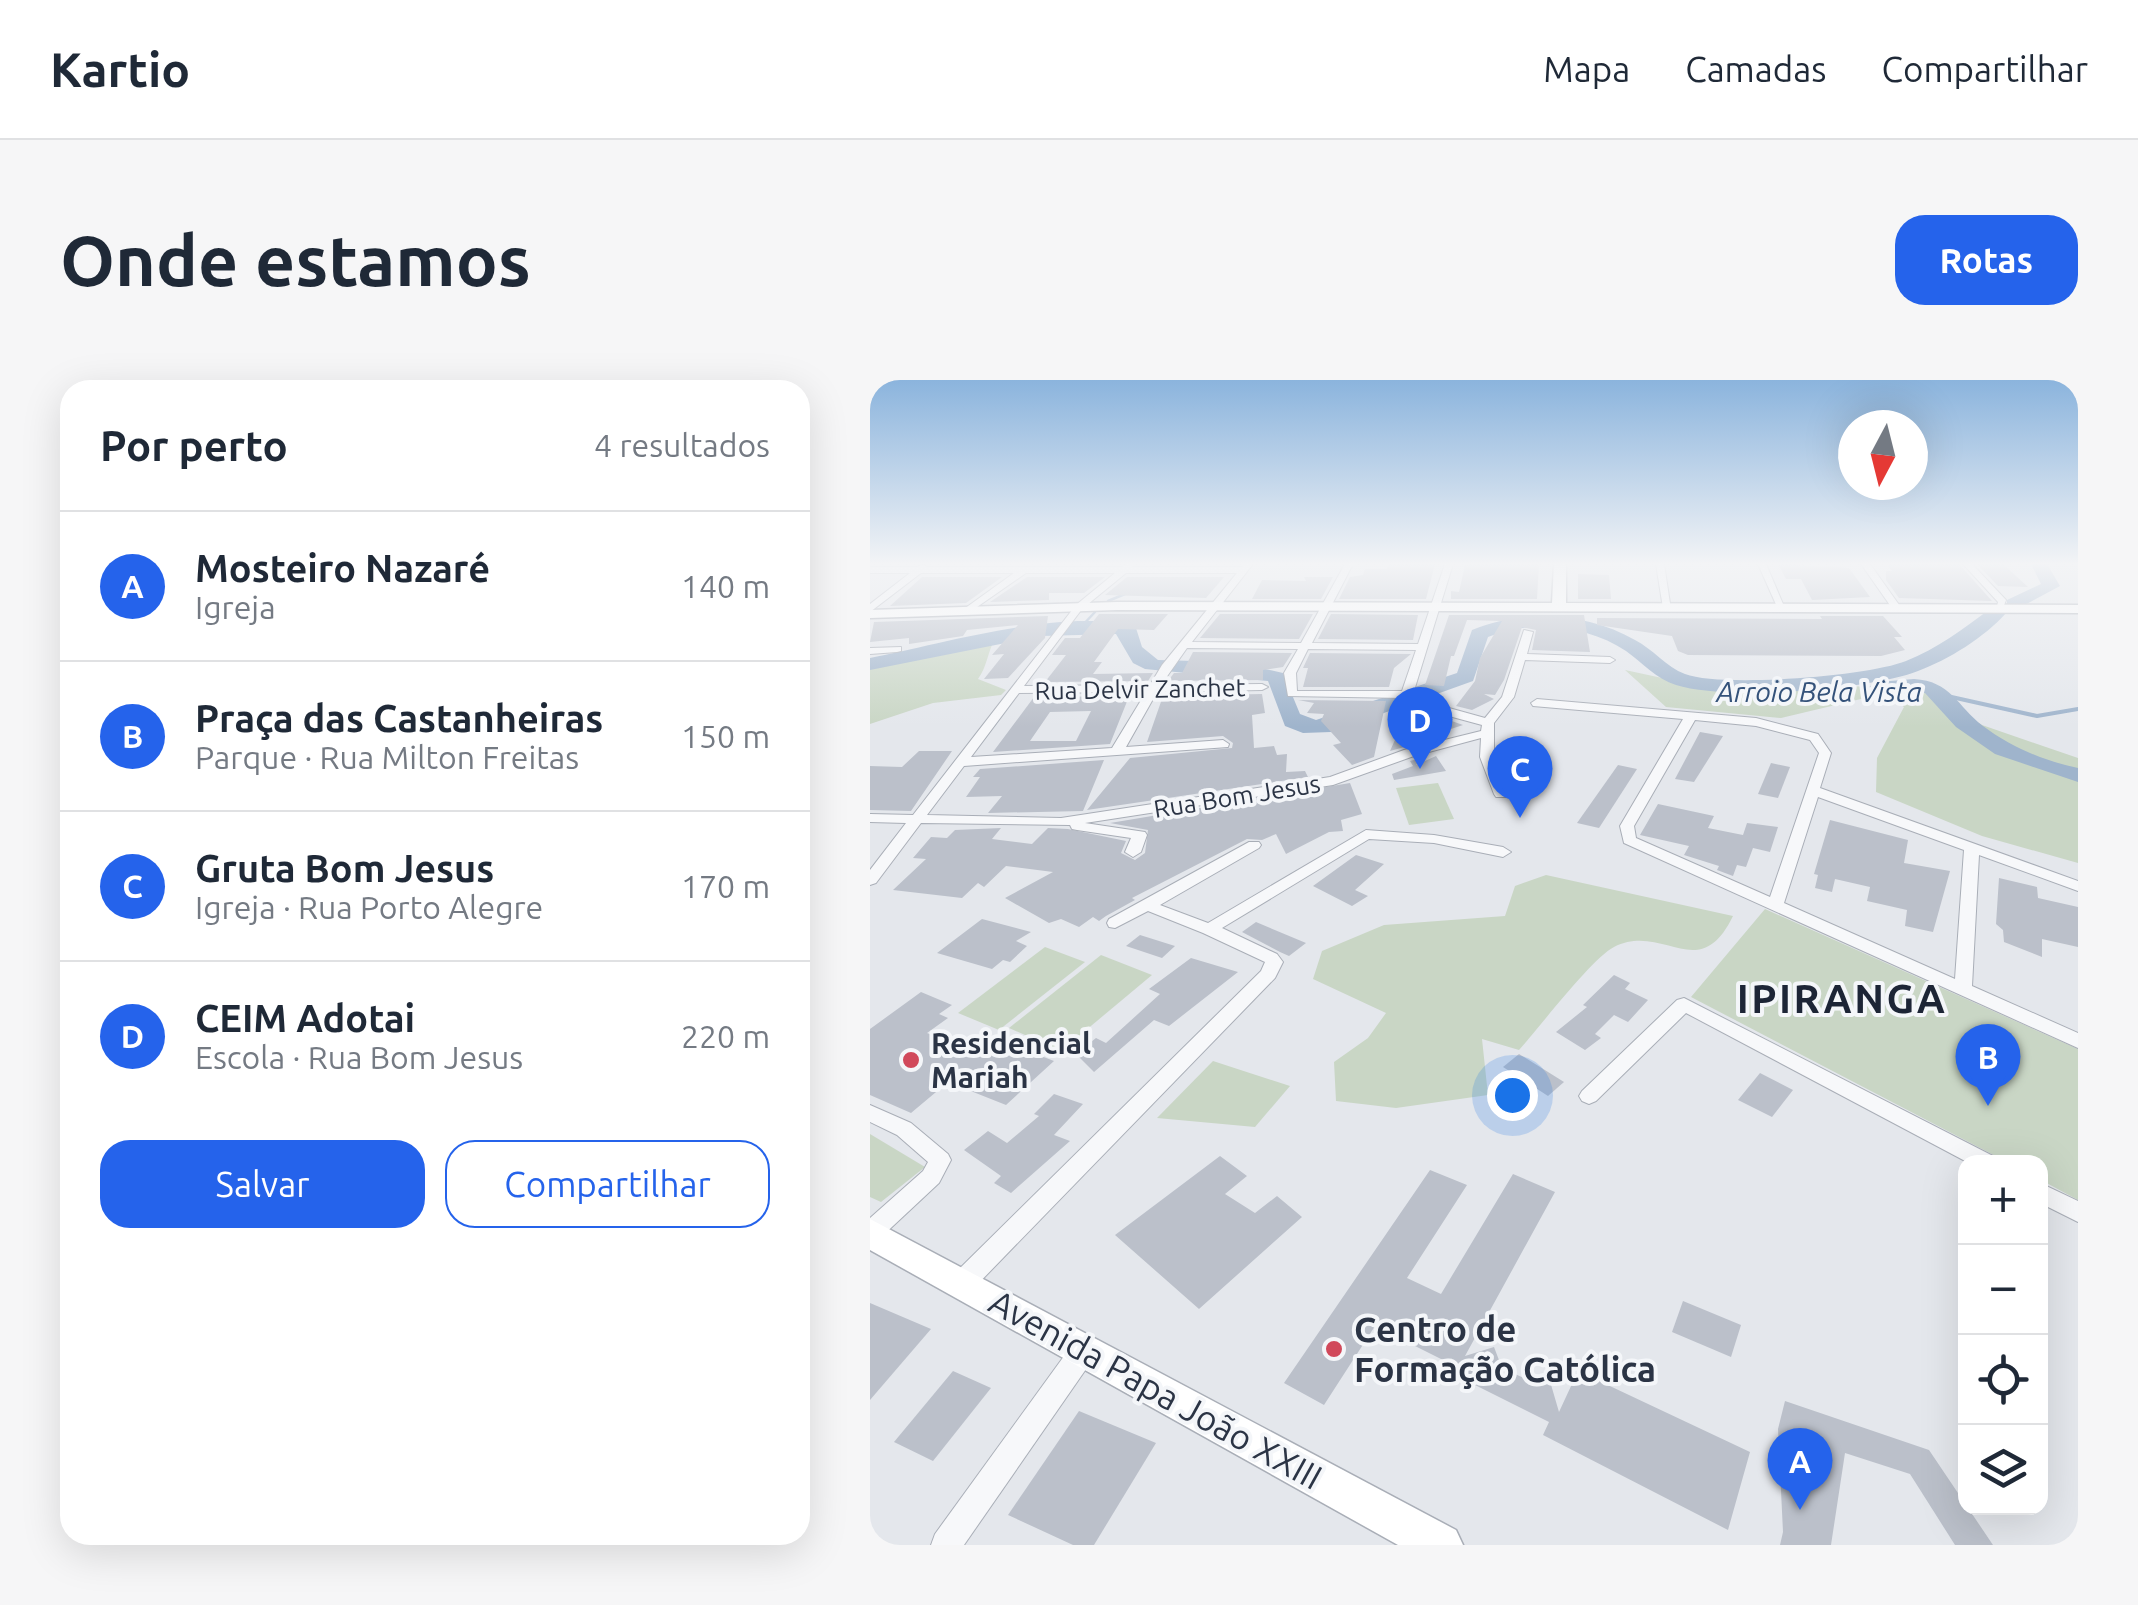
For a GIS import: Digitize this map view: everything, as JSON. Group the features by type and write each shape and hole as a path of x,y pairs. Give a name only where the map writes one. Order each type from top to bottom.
{"main road":[{"name":"Avenida Papa João XXIII","path":"870,1233 1441,1545"}],"street":[{"path":"870,880 1071,618"},
{"path":"1117,751 1164,670 1205,618"},
{"path":"1320,618 1290,673 1292,694 1407,695 1488,728"},
{"path":"1407,695 1432,618"},
{"path":"1501,794 1487,757 1488,728 1508,697 1528,632"},
{"path":"1184,645 1422,647"},
{"path":"870,650 897,650"},
{"path":"1521,657 1610,660"},
{"name":"Rua Delvir Zanchet","path":"1018,690 1262,687"},
{"path":"1537,703 1782,726 1814,737 1825,753 1775,907"},
{"path":"1691,716 1627,826 1629,840 2078,1041"},
{"name":"Rua Bom Jesus","path":"870,818 1062,822 1334,781 1408,753 1454,745 1488,728"},
{"path":"961,762 1223,744"},
{"path":"1454,745 1487,757"},
{"path":"1812,790 2078,886"},
{"path":"1062,822 1140,836 1133,852"},
{"path":"1209,928 1366,834 1503,852"},
{"path":"1115,923 1254,845"},
{"path":"1963,990 1972,847"},
{"path":"962,1283 1270,974 1274,962 1270,958 1209,928 1146,904"},
{"path":"1589,1096 1684,1004 1972,1155"},
{"path":"870,1113 904,1129 940,1160 931,1176 870,1233"},
{"path":"2048,1196 2078,1212"},
{"path":"946,1545 1084,1350"}],"green space":[{"path":"996,637 978,679 1006,690 1001,695 933,703 870,724 870,661"},
{"path":"1625,670 1718,690 1914,685 1982,725 2078,758 2078,863 1982,836 1876,792 1877,758 1904,707 1886,693 1781,718 1666,707"},
{"path":"1438,783 1454,819 1409,825 1396,788"},
{"path":"1546,875 1733,916 1707,947 1694,950 1632,941 1614,947 1580,979 1519,1050 1482,1039 1488,1095 1396,1108 1336,1101 1334,1062 1368,1038 1386,1013 1313,979 1322,951 1384,925 1505,916 1515,886"},
{"path":"1765,909 2078,1049 2078,1200 2048,1184 2048,1155 1994,1155 1691,997"},
{"path":"1045,947 1085,962 999,1030 958,1013"},
{"path":"1101,955 1152,975 1061,1051 1009,1028"},
{"path":"1213,1061 1290,1086 1255,1127 1157,1118"},
{"path":"870,1134 925,1167 881,1202 870,1197"}],"building":[{"path":"1048,618 1045,638 1008,678 984,679 1004,654 992,655 1018,625 967,630 963,636 909,644 909,638 870,642 874,622"},
{"path":"1096,618 1164,618 1154,630 1118,629 1094,662 1102,662 1093,674 1153,673 1148,681 1045,682 1066,655 1052,655 1065,638 1080,638"},
{"path":"1216,618 1311,618 1299,639 1200,638"},
{"path":"1329,618 1417,618 1413,640 1318,639"},
{"path":"1448,618 1585,618 1590,652 1532,650 1536,630 1522,627 1504,680 1495,695 1484,694 1494,699 1472,710 1456,706 1475,681 1480,658 1502,621 1467,620 1451,656 1444,686 1425,685"},
{"path":"1597,618 1885,618 1902,637 1894,637 1905,650 1881,656 1688,655 1678,651 1672,636 1597,625"},
{"path":"1193,652 1292,653 1283,667 1263,670 1263,680 1168,681 1174,673 1182,673"},
{"path":"1310,653 1411,654 1394,668 1389,687 1303,687 1308,668 1303,668"},
{"path":"1262,694 1265,713 1252,715 1254,748 1274,746 1277,755 1287,754 1286,772 1305,771 1308,777 1087,810 1130,758 1232,748 1233,743 1223,736 1147,742 1163,696"},
{"path":"1139,696 1128,699 1110,744 993,752 1034,697","holes":["1091,711 1076,741 1030,741 1050,712"]},
{"path":"1298,700 1386,701 1374,757 1352,765 1333,745 1341,743 1321,721 1324,714 1307,713 1314,703"},
{"path":"1415,716 1435,716 1431,729 1437,731 1446,719 1463,725 1442,732 1448,735 1390,751 1403,722 1412,724"},
{"path":"1700,732 1723,736 1694,782 1675,779"},
{"path":"919,751 952,751 911,811 870,810 870,766 902,767"},
{"path":"1436,756 1446,771 1394,780 1392,774 1413,766 1410,761 1422,758 1416,765"},
{"path":"1104,760 1083,811 988,813 1002,796 966,797 980,777 973,777 980,769"},
{"path":"1771,763 1790,767 1778,798 1758,794"},
{"path":"1618,765 1637,769 1599,828 1577,823"},
{"path":"1350,783 1362,814 1341,820 1343,831 1329,832 1286,854 1276,834 1262,840 1247,839 1132,898 1135,900 1099,921 1093,917 1079,927 1061,919 1049,923 1005,898 1053,872 1006,866 984,887 978,883 962,898 893,890 926,859 913,858 931,837 947,838 955,830 1001,828 992,839 1032,844 1048,828 1068,829 1126,841 1121,853 1135,860 1145,853 1148,830 1110,823"},
{"path":"1658,804 1714,816 1708,828 1743,835 1747,823 1778,827 1770,852 1753,848 1746,867 1737,865 1733,876 1717,870 1719,866 1684,855 1689,846 1640,835"},
{"path":"1830,820 1908,840 1904,863 1950,871 1933,932 1905,926 1907,910 1867,901 1870,887 1835,879 1832,892 1815,888 1818,875 1814,874"},
{"path":"1356,855 1384,864 1355,890 1368,896 1352,906 1313,886"},
{"path":"1999,878 2037,887 2038,898 2078,907 2078,947 2042,939 2042,957 2004,942 2003,930 1996,924"},
{"path":"982,919 1031,932 1016,941 1027,946 1010,962 1003,960 992,969 937,953"},
{"path":"1256,922 1306,943 1289,956 1242,932"},
{"path":"1140,935 1175,946 1162,958 1126,946"},
{"path":"1191,958 1238,972 1169,1026 1154,1020 1094,1072 1076,1054 1096,1038 1106,1043 1160,994 1149,989"},
{"path":"1614,975 1630,983 1625,989 1648,1000 1628,1022 1614,1015 1595,1034 1601,1038 1585,1050 1556,1032 1587,1007 1583,1005"},
{"path":"921,992 952,1005 939,1014 948,1018 927,1033 958,1045 963,1040 999,1053 1010,1044 1054,1061 1006,1105 948,1082 911,1113 870,1095 870,1029"},
{"path":"1519,1054 1564,1082 1548,1096 1503,1067"},
{"path":"1760,1073 1793,1090 1772,1117 1738,1100"},
{"path":"1054,1094 1083,1104 1054,1135 1070,1141 1011,1193 994,1183 1001,1176 964,1150 988,1131 1007,1143 1039,1116 1034,1114"},
{"path":"1220,1156 1247,1176 1225,1194 1255,1213 1277,1196 1302,1217 1199,1309 1115,1235"},
{"name":"Centro de Formação Católica","path":"1430,1170 1467,1185 1407,1278 1441,1294 1513,1174 1555,1192 1465,1356 1494,1347 1502,1368 1528,1380 1547,1371 1559,1412 1578,1371 1750,1452 1728,1530 1543,1435 1549,1422 1459,1377 1463,1370 1375,1326 1324,1405 1284,1383"},
{"path":"1683,1301 1741,1325 1731,1357 1672,1332"},
{"path":"870,1303 931,1329 870,1400"},
{"path":"953,1371 991,1388 933,1461 894,1442"},
{"path":"1785,1401 1929,1450 1958,1493 1958,1515 1973,1515 1993,1545 1955,1545 1910,1474 1845,1453 1831,1545 1780,1545 1783,1532 1778,1429"},
{"path":"1079,1411 1156,1443 1094,1545 1073,1545 1008,1515"}],"waterway":[{"path":"1080,628 1089,618"},
{"path":"1417,695 1466,677 1479,634 1513,623 1553,622 1593,629 1627,643 1668,674 1684,681 1756,685 1898,671 1937,654 1989,618"},
{"name":"Arroio Bela Vista","path":"870,664 1041,630 1118,628 1129,632 1132,648 1152,665 1234,669 1276,677 1289,716 1303,726 1347,721 1404,699"},
{"name":"Arroio Bela Vista","path":"1878,688 1933,688 1964,722 1989,741 2033,763 2078,775"},
{"path":"1947,696 2037,716 2078,709"}],"place":[{"name":"CEIM Adotai","path":"1420,769"},
{"name":"Gruta Bom Jesus","path":"1520,818"},
{"name":"Residencial Mariah","path":"911,1060"},
{"name":"Praça das Castanheiras","path":"1988,1106"},
{"name":"Centro de Formação Católica","path":"1334,1349"},
{"name":"Mosteiro Nazaré","path":"1800,1510"}],"district":[{"name":"IPIRANGA","path":"1842,998"}]}
